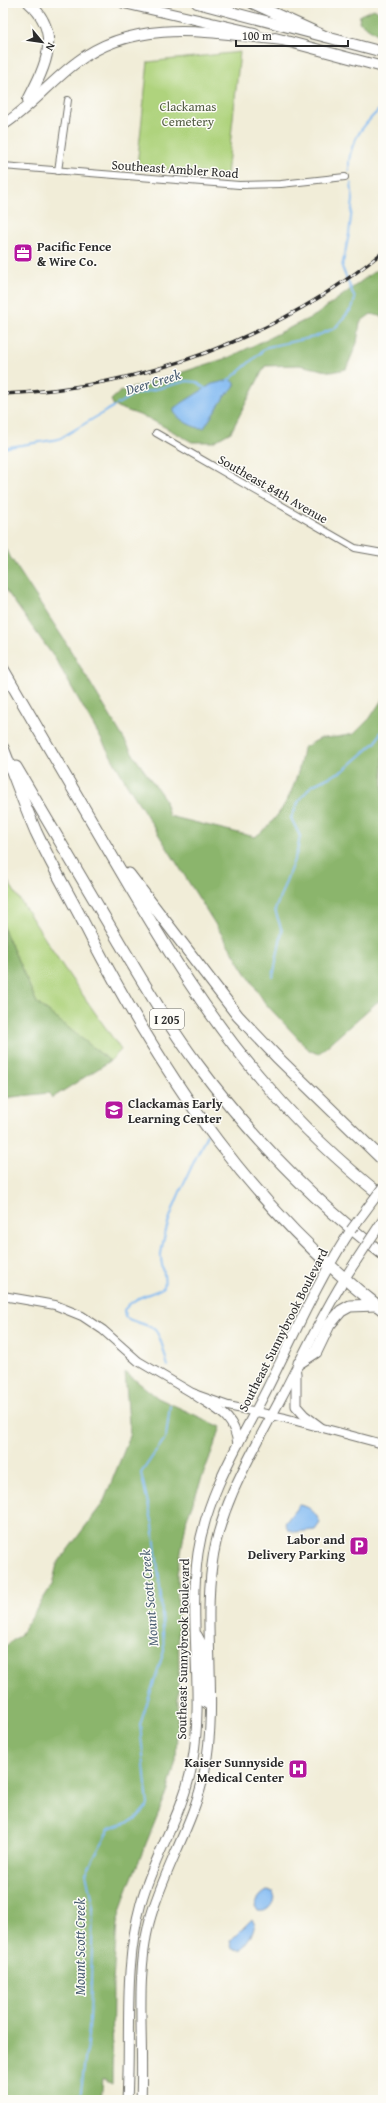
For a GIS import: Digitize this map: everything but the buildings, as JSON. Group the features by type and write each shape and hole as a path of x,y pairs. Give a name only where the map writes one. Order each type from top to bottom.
{"highway":[{"name":"I 205","path":"3,669 157,933 194,992 234,1046 269,1088 305,1126 383,1197"},
{"name":"I 205","path":"3,744 144,983 197,1064 238,1114 280,1160 320,1199 383,1254"},
{"path":"3,748 37,832 111,974 172,1078 213,1137 260,1195 301,1240 379,1308"},
{"path":"99,833 234,1011 277,1057 383,1160"},
{"path":"368,1145 383,1148"},
{"path":"298,1366 316,1352 329,1325 341,1311 350,1306 379,1308"}],"main road":[{"path":"26,106 43,69 49,45 46,28 42,19 29,3"},
{"path":"124,3 283,40 383,67"},
{"path":"197,3 383,52"},
{"path":"252,3 327,37"},
{"path":"3,125 88,54 129,36 150,32 178,31 283,40"},
{"name":"Southeast Sunnybrook Boulevard","path":"127,2100 128,1982 130,1956 141,1903 154,1867 180,1810 191,1771 196,1736 196,1573 202,1533 215,1490 318,1284 338,1250 383,1187"},
{"name":"Southeast Sunnybrook Boulevard","path":"141,2100 141,1987 145,1947 154,1904 192,1816 206,1766 210,1706 210,1588 214,1547 230,1498 272,1415 344,1279 383,1220"},
{"path":"298,1366 296,1406 304,1415 320,1427"},
{"path":"194,1394 230,1420 235,1428 238,1444"},
{"path":"196,1632 203,1646 203,1701 210,1706"}],"street":[{"path":"58,171 68,100"},
{"name":"Southeast Ambler Road","path":"3,166 246,185 281,184 345,177"},
{"name":"Southeast 84th Avenue","path":"156,433 355,548 383,553"},
{"path":"3,1296 55,1306 82,1316 103,1330 134,1358 158,1374 194,1394 228,1406 272,1415 383,1444"}],"green space":[{"path":"374,9 383,15 383,38 359,22 360,15"},
{"name":"Clackamas Cemetery","path":"240,52 227,175 137,166 148,62"},
{"path":"383,265 383,317 371,314 360,322 357,343 346,369 332,372 299,365 265,366 231,432 213,442 192,442 148,418 114,406 111,400 120,392 230,357 316,315"},
{"path":"3,546 63,638 136,759 164,798 169,816 255,837 274,819 288,798 301,761 303,748 321,738 354,734 370,718 383,698 383,998 318,1054 309,1050 265,1003 128,786 56,660 3,586"},
{"path":"3,874 64,968 121,1050 110,1061 37,1003 3,927"},
{"path":"3,927 37,1003 110,1061 52,1098 49,1093 3,1098"},
{"path":"125,1372 158,1398 221,1427 187,1518 177,1574 179,1667 176,1760 168,1790 125,1895 117,1924 113,1982 112,2084 103,2079 101,2100 3,2100 3,1648 20,1635 52,1585 57,1564 103,1503 130,1436"}],"water":[{"path":"230,380 235,383 235,386 225,396 204,428 196,427 187,423 179,418 174,412 174,408 212,384"},
{"path":"299,1505 309,1508 317,1516 320,1523 315,1530 294,1532 288,1529 285,1523"},
{"path":"267,1891 273,1892 275,1897 274,1900 267,1910 258,1911 255,1906 257,1901 261,1895"},
{"path":"252,1919 255,1925 250,1938 241,1950 232,1949 230,1941"}],"waterway":[{"name":"Deer Creek","path":"349,171 350,153 353,144 367,122 380,109 383,108"},
{"name":"Deer Creek","path":"228,381 267,347 314,337 335,328 352,308 355,299 342,267 349,234 353,200 351,183"},
{"name":"Deer Creek","path":"3,448 59,439 133,395 187,381 196,382 206,389"},
{"name":"Mount Scott Creek","path":"273,977 282,931 275,910 297,852 300,836 291,818 299,801 311,786 344,770 376,742 383,728"},
{"name":"Mount Scott Creek","path":"168,1366 161,1341 155,1330 125,1317 124,1310 133,1301 164,1287 165,1278 161,1262 161,1254 168,1222 207,1134"},
{"name":"Mount Scott Creek","path":"80,2100 90,2020 93,1907 86,1873 109,1829 135,1820 148,1805 140,1725 164,1651 161,1596 153,1525 141,1473 166,1437 170,1405"}],"railway":[{"path":"3,394 54,390 105,382 155,369 204,353 252,334 298,310 342,283 383,252"}],"place":[{"name":"Pacific Fence & Wire Co.","path":"23,253"},
{"name":"Clackamas Early Learning Center","path":"114,1110"},
{"name":"Labor and Delivery Parking","path":"359,1546"},
{"name":"Kaiser Sunnyside Medical Center","path":"298,1769"}]}
